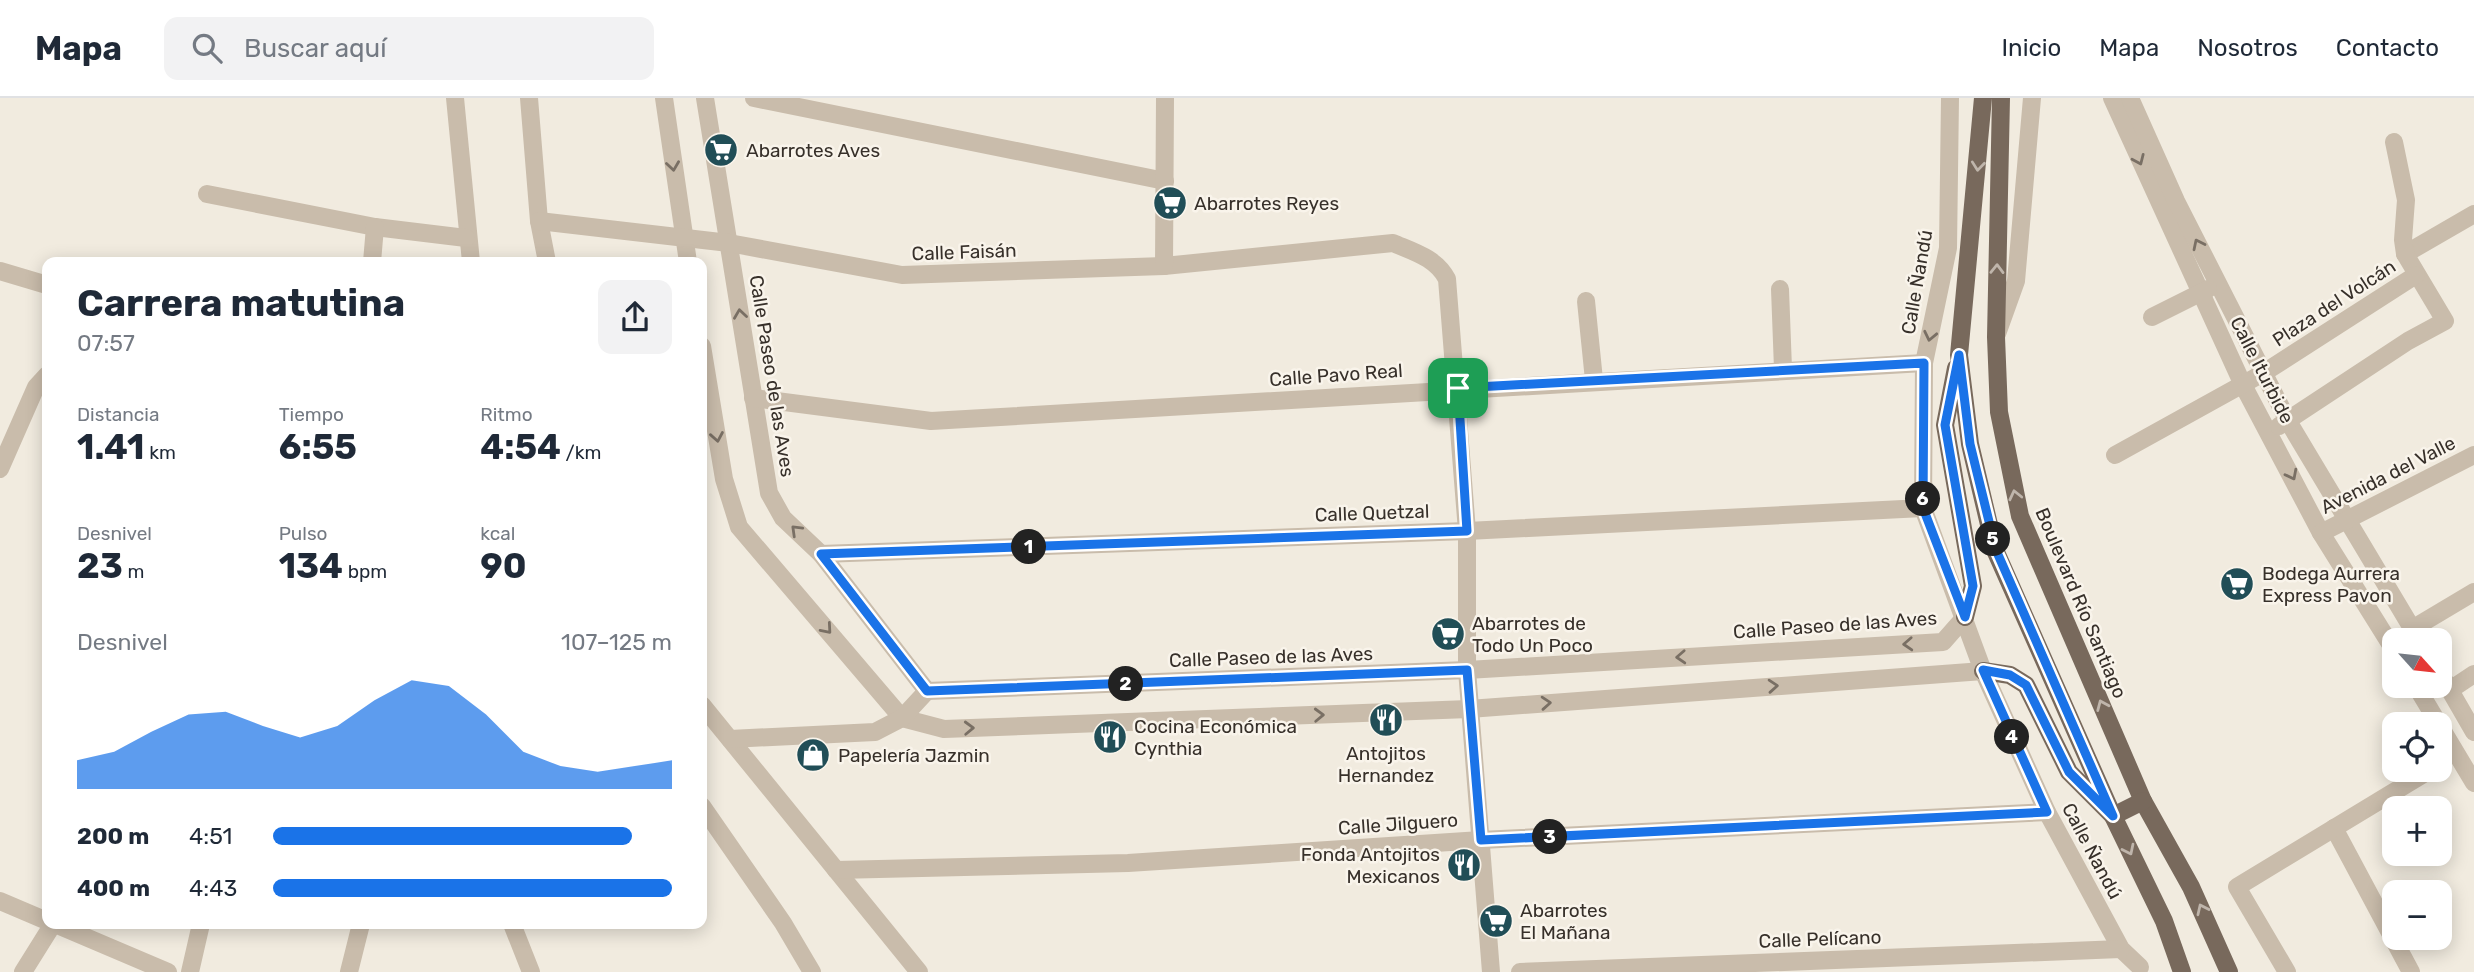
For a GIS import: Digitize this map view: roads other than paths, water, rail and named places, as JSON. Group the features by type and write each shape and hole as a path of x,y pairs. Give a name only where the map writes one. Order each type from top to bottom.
{"main road":[{"path":"1965,617 1973,586 1945,425 1959,355 1983,98"},
{"name":"Boulevard Río Santiago","path":"2001,98 1996,337 1999,412 2020,516 2143,801 2191,887 2228,972"},
{"path":"1959,355 1970,444 1996,550 2113,816 2164,921 2182,972"},
{"path":"1983,670 2010,675 2026,685 2069,772 2113,816"},
{"path":"2113,816 2143,801"}],"street":[{"path":"455,98 466,238 470,257"},
{"path":"529,98 539,221 546,257"},
{"path":"664,98 687,257"},
{"name":"Calle Paseo de las Aves","path":"705,98 769,493 783,518 821,554 927,691 1467,670 1943,642 1965,617"},
{"path":"754,98 1165,181"},
{"path":"1164,266 1165,98"},
{"path":"1996,337 2016,281 2032,98"},
{"name":"Calle Iturbide","path":"2112,98 2243,384 2321,533 2382,631"},
{"name":"Calle Iturbide","path":"2130,98 2218,284 2288,421 2412,628"},
{"name":"Calle Ñandú","path":"1948,103 1948,248 1924,363 1923,508 1983,670 2047,812 2121,948 2140,967"},
{"path":"2394,142 2406,200 2403,240 2405,254 2416,275"},
{"path":"207,194 375,227 466,238"},
{"path":"2405,254 2474,214"},
{"name":"Calle Faisán","path":"539,221 729,243 902,275 1164,266 1393,243 1428,258 1442,269 1447,279 1458,388"},
{"path":"372,257 375,227"},
{"path":"0,271 42,284"},
{"name":"Plaza del Volcán","path":"2115,455 2265,372 2416,275 2445,321 2407,341 2269,431"},
{"path":"2152,317 2218,284"},
{"path":"1780,289 1783,369"},
{"path":"1586,301 1594,380"},
{"name":"Calle Pavo Real","path":"753,398 931,421 1594,380 1924,363"},
{"path":"707,376 724,479 739,527 902,718 944,729 1469,709 1983,670"},
{"path":"0,470 36,387 42,380"},
{"path":"1458,388 1467,531 1469,709 1491,972"},
{"name":"Avenida del Valle","path":"2321,533 2474,454"},
{"name":"Calle Quetzal","path":"821,554 1467,531 1923,508"},
{"path":"2426,628 2474,593"},
{"path":"2452,689 2474,674"},
{"path":"730,739 875,732 902,718 927,691"},
{"path":"2452,694 2474,732"},
{"path":"2423,698 2474,783"},
{"path":"707,711 919,972"},
{"path":"2452,756 2457,752"},
{"path":"2287,972 2237,887 2410,782"},
{"name":"Calle Jilguero","path":"836,870 1128,863 1481,840 2047,812"},
{"path":"707,813 783,923 812,972"},
{"path":"2334,828 2412,972"},
{"path":"0,901 42,919"},
{"path":"23,972 51,929"},
{"path":"66,929 168,972"},
{"path":"190,972 200,929"},
{"path":"349,972 360,929"},
{"path":"514,929 531,972"},
{"name":"Calle Pelícano","path":"1520,972 2121,948"}],"place":[{"name":"Abarrotes Aves","path":"721,150"},
{"name":"Abarrotes Reyes","path":"1170,203"},
{"name":"Bodega Aurrera Express Pavon","path":"2237,584"},
{"name":"Abarrotes de Todo Un Poco","path":"1448,634"},
{"name":"Antojitos Hernandez","path":"1386,720"},
{"name":"Cocina Económica Cynthia","path":"1110,737"},
{"name":"Papelería Jazmin","path":"813,755"},
{"name":"Fonda Antojitos Mexicanos","path":"1464,865"},
{"name":"Abarrotes El Mañana","path":"1496,921"}]}
